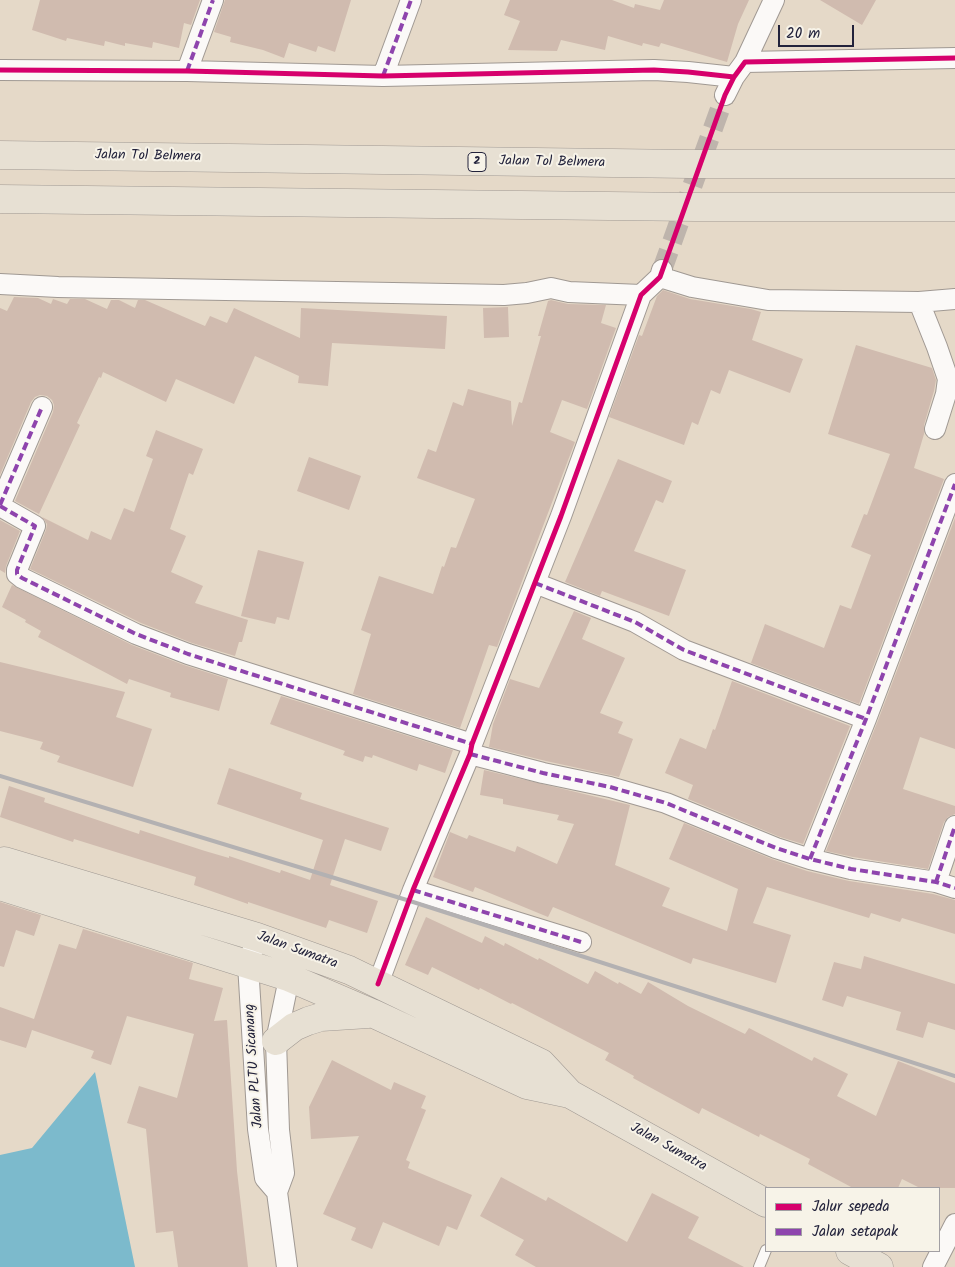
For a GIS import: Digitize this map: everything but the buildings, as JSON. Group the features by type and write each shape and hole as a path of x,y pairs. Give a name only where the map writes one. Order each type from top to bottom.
{"highway":[{"name":"Jalan Tol Belmera","path":"0,156 689,164 955,164"},
{"path":"0,199 696,207 955,207"},
{"name":"Jalan Sumatra","path":"0,862 4,861 257,937 349,970 540,1063 570,1094 765,1202"},
{"name":"Jalan Sumatra","path":"0,886 288,977 527,1085 570,1094"},
{"path":"276,1041 294,1027 321,1017 372,1014"},
{"path":"852,1252 879,1267"}],"street":[{"path":"187,71 213,0"},
{"path":"383,76 411,0"},
{"path":"734,78 774,0"},
{"path":"0,70 187,71 383,76 654,70 734,78 955,58"},
{"path":"378,984 413,890 471,749 561,516 641,295 661,274 692,287 768,300 919,302 955,300"},
{"path":"0,284 58,287 504,295 551,288 569,292 641,295"},
{"path":"919,302 948,379 946,394 934,429"},
{"path":"42,407 0,505 35,526 16,570 17,574 22,578 136,634 188,654 471,749 666,803 776,848 810,859 851,869 936,882 955,888"},
{"path":"810,859 866,719 955,484"},
{"path":"535,582 635,622 684,650 866,719"},
{"path":"936,882 955,826"},
{"path":"413,890 581,942"},
{"name":"Jalan PLTU Sicanang","path":"257,937 248,964 258,1129 265,1178 277,1192"},
{"name":"Jalan PLTU Sicanang","path":"287,1267 277,1192 284,1173 279,1130 276,1041 295,950"},
{"path":"934,1267 955,1224"}],"lane":[{"path":"759,1267 765,1252"}],"water":[{"path":"95,1072 135,1267 0,1267 0,1155 32,1148"}],"tunnel":[{"path":"662,270 725,95"}],"railway":[{"path":"0,776 410,901 955,1076"}],"marked path":[{"path":"187,71 213,0"},
{"path":"383,76 411,0"},
{"path":"0,505 42,407"},
{"path":"810,859 866,719 955,484"},
{"path":"0,506 35,526 17,570 17,574 22,578 136,634 188,654 472,744"},
{"path":"535,583 635,622 684,650 866,719"},
{"path":"470,754 543,773 610,787 666,803 776,848 810,859 851,869 936,882 955,888"},
{"path":"936,882 955,826"},
{"path":"413,890 581,942"}],"cycle path":[{"path":"0,70 187,71 383,76 654,70 734,77 745,62 955,58"},
{"path":"378,984 413,890 470,754 472,744 561,516 641,295 660,277 725,95 734,77"}]}
